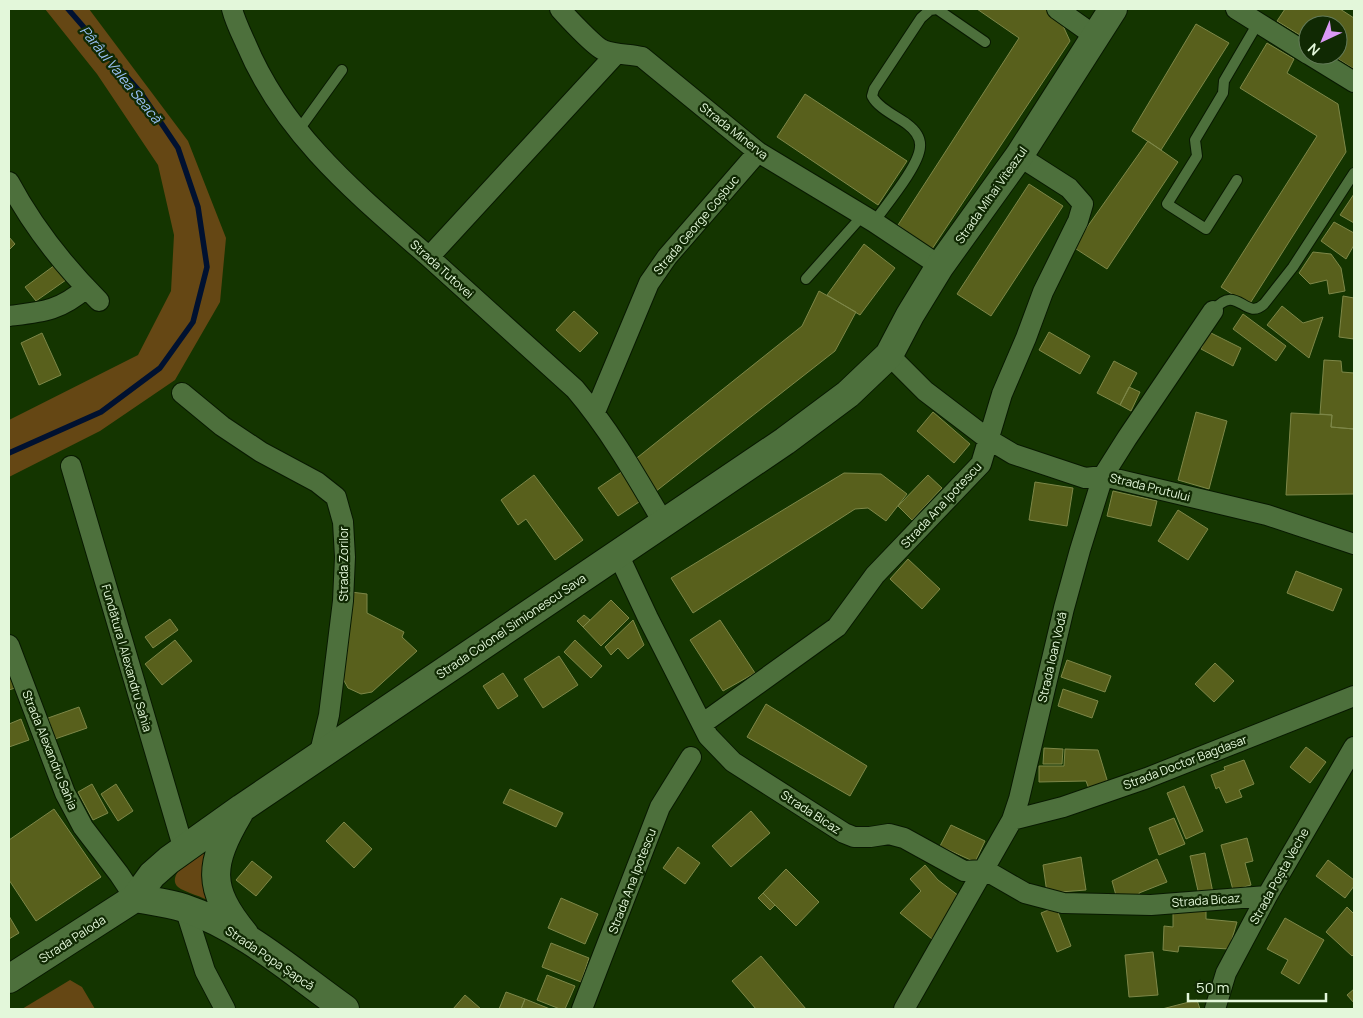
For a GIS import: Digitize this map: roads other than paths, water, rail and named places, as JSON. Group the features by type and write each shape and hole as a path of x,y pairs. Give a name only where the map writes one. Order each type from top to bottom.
{"main road":[{"name":"Strada Mihai Viteazul","path":"889,355 910,315 940,266 1019,156 1112,9"},
{"name":"Strada Colonel Simionescu Sava","path":"135,898 152,875 242,808 785,441 832,406 868,376 889,355"},
{"path":"242,808 220,851 216,870 219,896 229,915 251,942"},
{"name":"Strada Popa Șapcă","path":"135,898 185,908 212,920 251,942 345,1009"},
{"name":"Strada Paloda","path":"9,979 135,898"}],"street":[{"name":"Strada Tutovei","path":"232,9 256,69 275,100 298,131 325,163 576,389 595,412 616,444 663,522"},
{"name":"Strada Minerva","path":"560,9 602,49 616,54 629,54 642,58 758,152 869,219 940,266"},
{"path":"1057,9 1095,36"},
{"path":"1236,9 1298,47"},
{"path":"429,258 616,54"},
{"path":"1327,65 1354,82"},
{"name":"Strada George Coșbuc","path":"595,412 649,283 667,256 758,152"},
{"name":"Strada Ana Ipotescu","path":"702,724 837,627 876,575 982,464 1002,394 1043,292 1078,221 1083,204 1069,188 1019,156"},
{"path":"9,182 37,228 64,264 93,294 74,298 49,310 9,316"},
{"name":"Strada Ioan Vodă","path":"904,1009 1012,820 1019,799 1064,608 1080,550 1104,476 1127,438 1213,311"},
{"name":"Strada Prutului","path":"889,355 925,391 988,439 1013,454 1085,478 1104,476 1267,515 1354,544"},
{"name":"Strada Zorilor","path":"182,393 222,426 261,452 316,482 336,497 343,522 345,556 344,601 329,715 319,756"},
{"name":"Fundătura I Alexandru Sahia","path":"71,466 184,850"},
{"name":"Strada Bicaz","path":"618,554 708,736 733,762 844,833 854,837 870,838 889,834 904,838 964,871 985,870 1025,893 1063,903 1151,905 1267,896"},
{"name":"Strada Alexandru Sahia","path":"9,645 65,793 83,827 135,898"},
{"name":"Strada Doctor Bagdasar","path":"1012,820 1062,807 1147,778 1354,696"},
{"name":"Strada Poșta Veche","path":"1215,1009 1226,973 1267,896 1354,747"},
{"name":"Strada Ana Ipotescu","path":"582,1009 660,807 691,757"},
{"path":"185,908 205,971 224,1009"}],"lane":[{"path":"806,279 869,219 906,177 920,148 918,134 910,126 877,103 872,96 874,89 921,18 930,10 937,9 985,42"},
{"path":"1237,180 1206,229 1167,204 1197,156 1195,140 1223,93 1224,82 1258,23"},
{"path":"298,131 342,70"},
{"path":"1213,311 1219,303 1228,299 1236,300 1252,310 1259,309 1293,267 1354,173"}],"waterway":[{"name":"Pârâul Valea Seacă","path":"9,453 101,412 160,368 193,322 207,267 198,207 178,148 141,93 68,9"}]}
